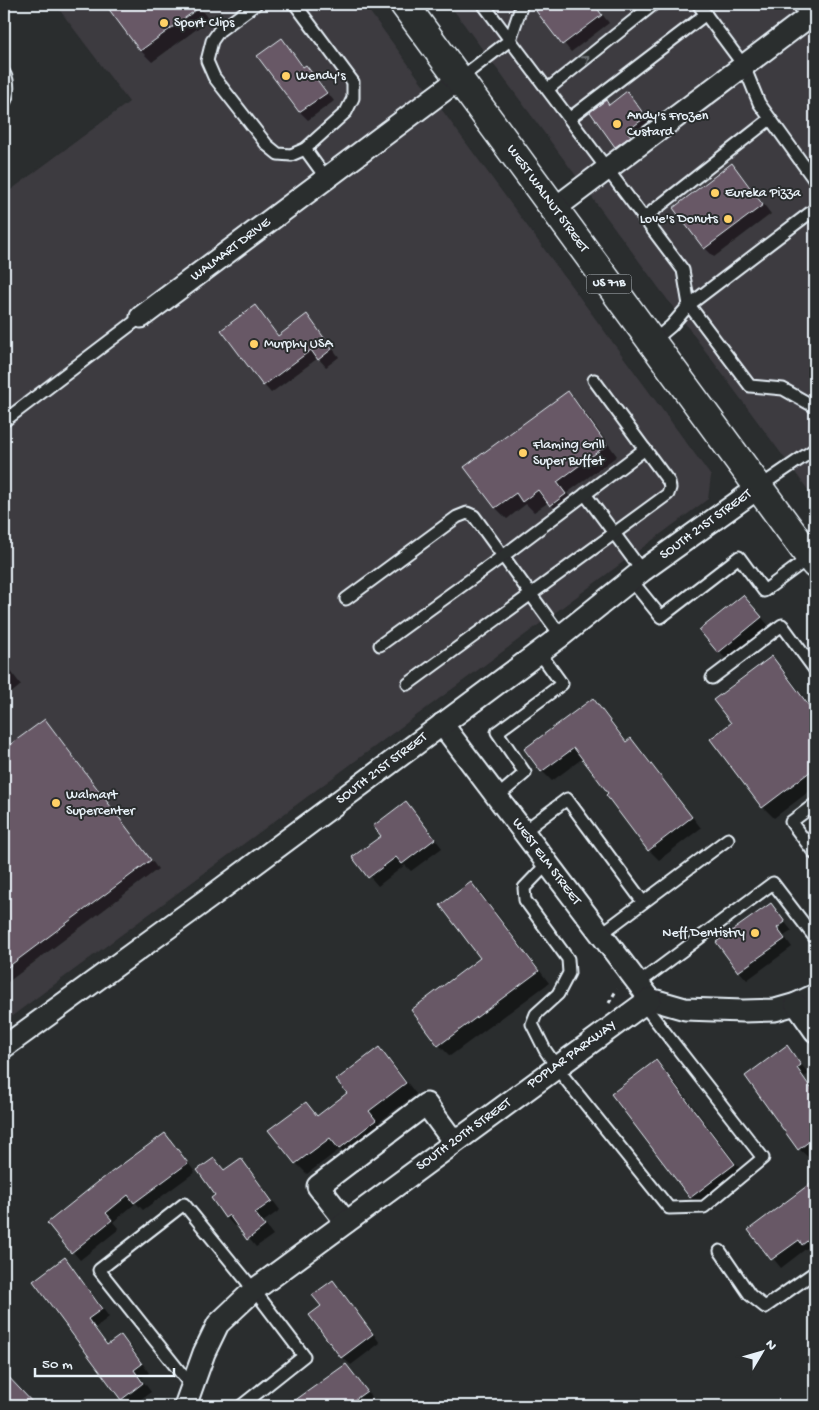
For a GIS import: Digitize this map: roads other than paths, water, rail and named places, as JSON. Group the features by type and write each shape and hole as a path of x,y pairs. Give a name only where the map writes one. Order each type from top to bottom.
{"main road":[{"name":"WEST WALNUT STREET","path":"404,4 812,560"}],"street":[{"path":"554,209 744,66 807,11"},
{"name":"WALMART DRIVE","path":"141,317 459,79"},
{"name":"SOUTH 21ST STREET","path":"4,1047 217,892 561,636 637,576 758,488"},
{"name":"WEST ELM STREET","path":"442,724 602,934 644,995"},
{"path":"644,995 685,1009 734,1011 775,1010 796,1004 815,995"},
{"name":"SOUTH 20TH STREET","path":"189,1397 204,1353 218,1324 254,1290 557,1066 644,995"},
{"path":"796,1004 815,1031"},
{"path":"346,1222 318,1186 426,1104 454,1142"}],"lane":[{"path":"256,4 219,31 212,41 207,61 214,77 266,145 278,154 291,155 305,148 346,112 353,98 353,82 295,4"},
{"path":"483,4 683,270 689,304 750,386 783,389 815,407"},
{"path":"459,79 510,40 522,4"},
{"path":"698,4 744,66 759,104 815,181"},
{"path":"548,89 649,5"},
{"path":"570,118 706,14"},
{"path":"4,73 7,78 4,103"},
{"path":"644,218 770,119"},
{"path":"305,148 326,178"},
{"path":"652,342 671,326 689,304 815,209"},
{"name":"WALMART DRIVE","path":"4,421 141,317"},
{"path":"408,684 668,494 669,482 594,380"},
{"path":"380,645 503,556 645,449"},
{"path":"758,488 815,449"},
{"path":"585,494 613,534 661,617 739,558 764,591 812,560"},
{"path":"346,599 457,516 467,513 474,516 561,636"},
{"path":"712,678 782,626 815,670"},
{"path":"496,797 525,773 497,732 562,684 539,652"},
{"path":"523,832 567,799 643,902"},
{"path":"815,804 792,822 815,854"},
{"path":"602,934 728,839"},
{"path":"548,864 524,888 525,900 568,959 569,973 558,994 536,1014 532,1024 544,1050 669,1208 704,1207 763,1158 644,995 773,883 815,938"},
{"path":"189,1397 100,1270 184,1204 254,1290 304,1356 241,1406"},
{"path":"720,1251 750,1295 765,1306 815,1272"}],"place":[{"name":"Sport Clips","path":"164,23"},
{"name":"Wendy's","path":"286,76"},
{"name":"Andy's Frozen Custard","path":"617,124"},
{"name":"Eureka Pizza","path":"715,193"},
{"name":"Love's Donuts","path":"728,219"},
{"name":"Murphy USA","path":"254,344"},
{"name":"Flaming Grill Super Buffet","path":"523,453"},
{"name":"Walmart Supercenter","path":"56,803"},
{"name":"Neff Dentistry","path":"755,933"}]}
